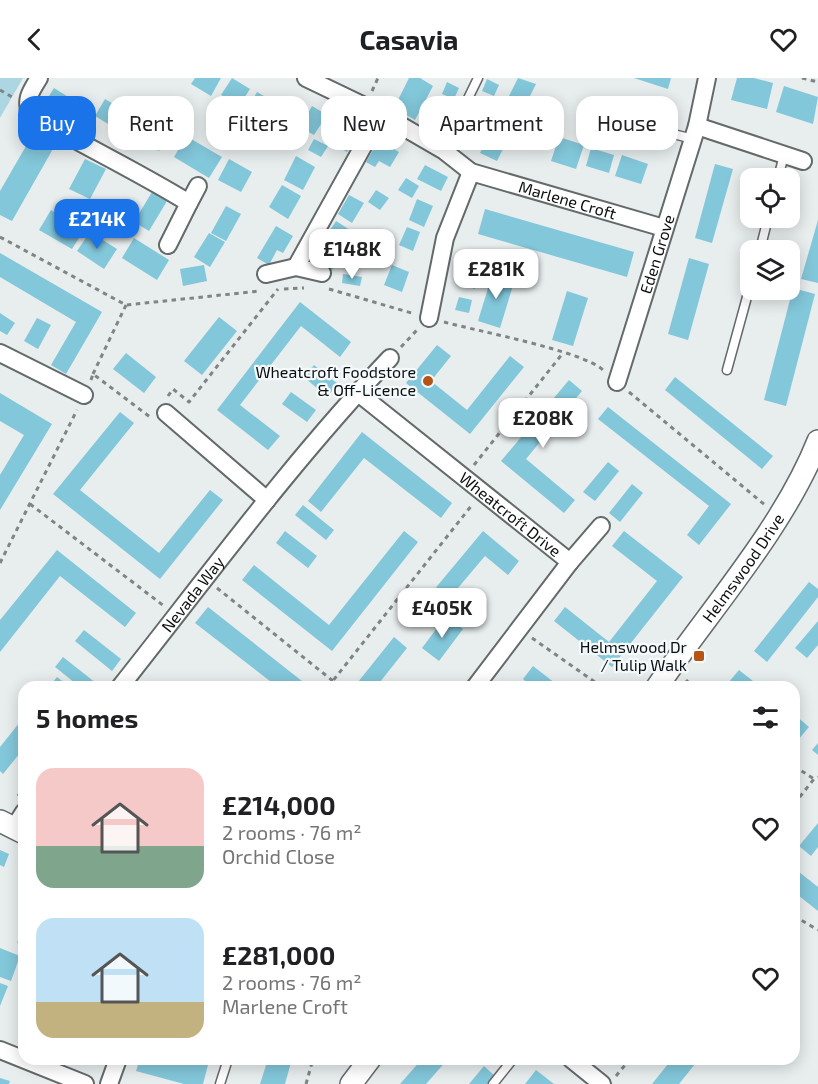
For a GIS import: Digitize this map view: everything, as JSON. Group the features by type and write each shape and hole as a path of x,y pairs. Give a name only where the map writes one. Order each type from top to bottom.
{"street":[{"path":"39,78 28,97 27,105 31,115 101,156 129,166 189,203"},
{"name":"Marlene Croft","path":"306,78 344,96"},
{"name":"Eden Grove","path":"617,382 695,132 707,78"},
{"path":"695,132 803,161"},
{"path":"296,267 361,150"},
{"name":"Marlene Croft","path":"443,150 471,172 664,228"},
{"path":"429,318 445,238 471,172"},
{"path":"168,245 198,186"},
{"path":"266,274 296,267 321,280"},
{"path":"0,353 84,395"},
{"name":"Nevada Way","path":"125,681 267,500 357,392 390,358"},
{"name":"Wheatcroft Drive","path":"357,392 484,490 570,562 521,630 480,681"},
{"path":"166,406 267,500"},
{"name":"Helmswood Drive","path":"661,681 757,547 807,470 818,441"},
{"path":"570,562 601,526"},
{"path":"0,1050 18,1057"},
{"path":"38,1065 85,1084"},
{"path":"109,1084 116,1065"},
{"path":"351,1084 365,1065"},
{"path":"578,1065 602,1084"}],"lane":[{"path":"469,96 478,78"},
{"path":"678,129 695,132"},
{"path":"781,168 784,155"},
{"path":"727,370 746,300"},
{"path":"220,1084 226,1065"},
{"path":"493,1084 508,1065"}],"path":[{"path":"802,78 818,82"},
{"path":"0,237 126,305 309,287"},
{"path":"321,280 429,318 390,358"},
{"path":"93,374 150,417 166,406 173,390 189,402 278,289"},
{"path":"0,563 126,305"},
{"path":"465,476 563,353"},
{"path":"206,579 333,681 484,490"},
{"path":"30,504 177,616"},
{"path":"521,630 594,681"},
{"path":"800,769 816,778 800,797"},
{"path":"800,920 818,930"},
{"path":"306,1084 311,1065"},
{"path":"610,1084 625,1065"}],"shaded area":[{"path":"0,78 23,78 0,118"}],"building":[{"path":"195,78 221,78 211,96 191,84"},
{"path":"232,78 250,89 245,96 221,95"},
{"path":"409,78 420,78 433,86 428,96 419,96 419,112 415,120 407,115 407,96 400,96"},
{"path":"518,78 536,84 530,96 509,96"},
{"path":"634,78 671,78 668,89"},
{"path":"737,78 754,78 773,83 767,109 731,100"},
{"path":"487,79 499,85 494,96 482,91"},
{"path":"447,82 459,88 455,96 442,94"},
{"path":"784,86 818,97 813,124 776,112"},
{"path":"54,88 67,96 49,96"},
{"path":"105,99 108,101 108,124 96,117"},
{"path":"312,106 321,111 321,124 314,135 309,132 309,111"},
{"path":"314,139 321,142 321,150 325,150 321,157 308,150"},
{"path":"564,139 576,142 576,150 582,150 576,169 551,161 555,150 564,150"},
{"path":"194,141 206,148 206,150 222,157 209,178 174,157 178,150 194,150"},
{"path":"24,150 52,150 12,221 0,215 0,191"},
{"path":"373,150 399,152 390,167 379,161 375,167 366,162"},
{"path":"481,150 502,150 497,161 480,153"},
{"path":"590,150 614,155 609,173 586,166"},
{"path":"622,155 648,164 641,184 615,176"},
{"path":"296,156 315,167 303,190 284,180"},
{"path":"85,159 106,169 90,199 69,189"},
{"path":"229,159 252,172 241,192 218,180"},
{"path":"715,164 733,169 712,243 695,238"},
{"path":"425,165 448,177 441,191 417,179"},
{"path":"406,178 419,186 412,198 398,190"},
{"path":"282,185 301,196 288,219 269,207"},
{"path":"376,190 389,198 380,210 368,202"},
{"path":"152,192 167,201 149,231 134,222"},
{"path":"349,195 364,203 352,223 338,214"},
{"path":"417,199 433,206 424,227 409,220"},
{"path":"226,206 241,214 226,241 211,233"},
{"path":"485,209 634,252 627,277 478,234"},
{"path":"51,210 84,230 72,249 39,230"},
{"path":"818,220 818,283 801,279"},
{"path":"336,221 350,230 337,251 323,241"},
{"path":"276,226 293,236 283,253 277,250 269,265 257,258"},
{"path":"407,227 420,232 413,251 399,245"},
{"path":"90,232 117,249 104,269 77,251"},
{"path":"209,233 225,242 210,267 194,257"},
{"path":"134,238 169,260 157,280 122,258"},
{"path":"320,243 341,256 332,270 311,257"},
{"path":"376,244 390,250 383,265 369,259"},
{"path":"0,253 102,312 66,374 51,365 76,322 0,277"},
{"path":"472,253 483,256 481,264 470,261"},
{"path":"689,258 709,264 688,340 668,334"},
{"path":"204,265 207,281 183,286 180,269"},
{"path":"392,265 409,272 402,292 384,285"},
{"path":"466,270 479,274 475,289 462,285"},
{"path":"493,272 515,279 500,328 478,321"},
{"path":"343,274 362,277 360,286 342,283"},
{"path":"800,290 815,294 786,406 764,400 790,300 800,300"},
{"path":"567,291 588,298 573,346 552,340"},
{"path":"459,297 472,300 469,313 455,310"},
{"path":"300,302 351,342 340,357 301,326 240,405 280,436 268,450 217,410"},
{"path":"0,313 15,323 7,335 0,331"},
{"path":"219,317 237,331 202,375 184,361"},
{"path":"37,318 51,325 38,349 24,341"},
{"path":"437,345 451,356 431,381 467,410 510,356 524,367 470,434 406,383"},
{"path":"126,353 156,377 144,393 113,369"},
{"path":"314,365 338,384 327,397 304,377"},
{"path":"675,377 773,456 762,469 665,390"},
{"path":"569,380 582,391 526,459 575,500 564,513 501,461"},
{"path":"291,392 316,410 307,422 282,404"},
{"path":"0,393 52,424 0,510 0,475 24,435 0,421"},
{"path":"608,407 731,504 699,545 687,535 709,506 598,419"},
{"path":"120,412 134,423 80,490 159,553 210,490 223,500 160,579 53,494"},
{"path":"362,432 452,503 441,518 364,458 321,512 308,501"},
{"path":"608,462 619,471 595,501 583,492"},
{"path":"632,484 643,493 620,522 609,513"},
{"path":"303,505 334,530 326,540 295,515"},
{"path":"285,531 317,556 308,568 276,543"},
{"path":"404,531 418,542 332,651 242,580 254,565 329,625"},
{"path":"483,531 519,561 508,575 485,556 441,608 428,597"},
{"path":"624,531 683,577 612,667 554,621 565,607 609,642 657,581 612,546"},
{"path":"57,550 136,613 125,627 60,576 0,652 0,620"},
{"path":"809,582 818,589 818,597 767,662 754,651"},
{"path":"208,607 302,681 270,681 195,623"},
{"path":"446,616 463,629 439,661 422,648"},
{"path":"818,621 818,645 807,658 795,648"},
{"path":"84,630 121,659 112,671 75,641"},
{"path":"394,637 407,648 381,681 359,681"},
{"path":"63,657 93,681 72,681 55,667"},
{"path":"533,666 552,681 525,681 523,679"},
{"path":"739,670 753,681 730,681"},
{"path":"800,719 809,727 800,738"},
{"path":"18,724 18,755 3,774 0,771 0,747"},
{"path":"818,743 818,755 812,750"},
{"path":"818,823 818,847 811,856 800,845"},
{"path":"0,850 9,854 4,867 0,865"},
{"path":"800,873 818,887 818,911 800,897"},
{"path":"0,948 18,955 18,962 11,981 0,977"},
{"path":"0,983 8,986 0,1006"},
{"path":"138,1065 208,1065 203,1084 184,1084 136,1071"},
{"path":"266,1065 290,1065 285,1084 260,1084"},
{"path":"417,1065 443,1065 426,1084 400,1084"},
{"path":"667,1065 694,1065 679,1084 652,1084"},
{"path":"484,1066 495,1076 489,1084 469,1084"},
{"path":"536,1070 554,1084 525,1084"},
{"path":"0,1078 10,1081 9,1084 0,1084"}],"place":[{"name":"Wheatcroft Foodstore & Off-Licence","path":"428,381"},
{"name":"Helmswood Dr / Tulip Walk","path":"699,656"}]}
